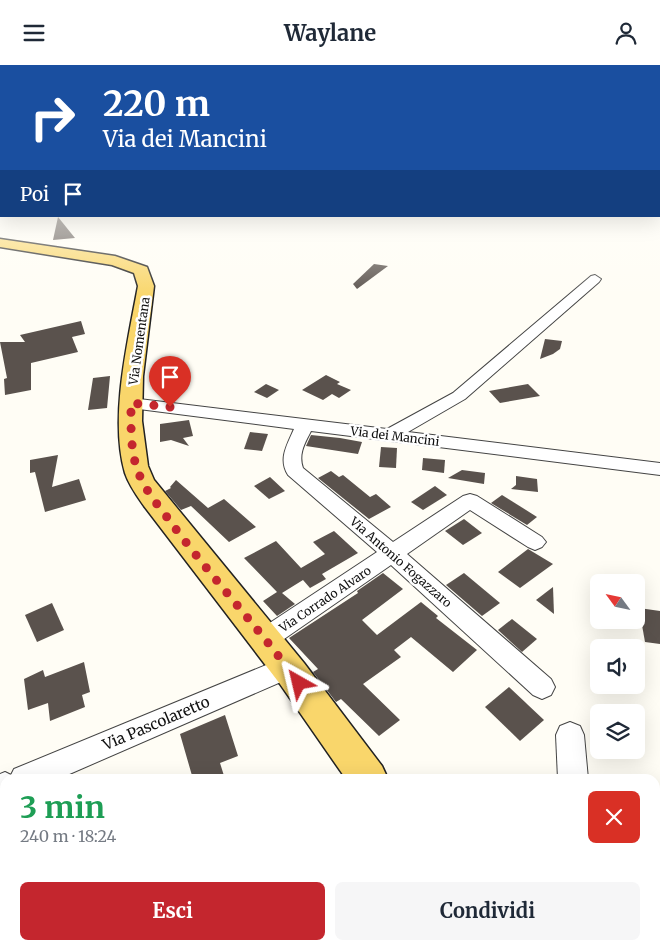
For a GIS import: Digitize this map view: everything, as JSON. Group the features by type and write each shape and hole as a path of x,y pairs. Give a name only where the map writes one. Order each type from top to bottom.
{"main road":[{"name":"Via Nomentana","path":"0,243 59,253 106,258 138,268 143,273 146,286 131,403 130,428 136,466 144,486 202,563 288,667 365,774"}],"street":[{"path":"390,435 459,396 595,279"},
{"name":"Via dei Mancini","path":"131,403 660,469"},
{"name":"Via Antonio Fogazzaro","path":"306,425 292,456 293,467 542,687"},
{"name":"Via Corrado Alvaro","path":"266,639 470,501 535,542"},
{"name":"Via Pascolaretto","path":"36,774 288,667"},
{"path":"570,735 573,774"}],"building":[{"path":"58,217 75,238 53,240"},
{"path":"374,264 388,266 357,289 353,284"},
{"path":"81,321 85,334 72,337 78,352 31,363 31,390 5,395 4,379 7,378 0,342 25,342 20,335"},
{"path":"545,339 562,341 560,349 540,359"},
{"path":"326,375 340,382 337,384 351,390 339,398 332,394 323,400 302,390"},
{"path":"110,376 107,408 88,410 93,378"},
{"path":"266,384 279,390 267,398 254,392"},
{"path":"528,384 540,396 500,403 489,391"},
{"path":"189,420 193,436 183,438 189,446 171,440 160,442 160,424"},
{"path":"250,432 268,434 262,451 244,449"},
{"path":"311,435 362,442 358,454 306,446"},
{"path":"381,447 397,448 396,468 379,467"},
{"path":"58,455 52,487 79,479 86,500 45,512 35,472 30,473 30,460"},
{"path":"423,458 445,460 444,473 422,470"},
{"path":"462,470 485,473 484,484 448,478"},
{"path":"331,471 339,477 343,475 370,497 376,494 391,507 369,519 318,478"},
{"path":"516,476 537,479 538,492 511,489 516,485"},
{"path":"270,477 285,491 269,499 254,486"},
{"path":"176,480 208,508 224,499 256,527 229,542 191,506 181,510 165,491 171,488"},
{"path":"435,486 447,495 423,510 411,502"},
{"path":"502,495 537,517 527,525 491,503"},
{"path":"464,519 482,533 463,545 445,531"},
{"path":"334,531 358,553 322,574 326,579 310,588 303,580 282,593 295,604 277,616 263,601 277,592 244,558 276,541 301,568 325,554 313,542"},
{"path":"528,549 553,564 520,588 498,572"},
{"path":"383,573 403,589 362,620 377,635 421,602 438,616 436,618 477,650 453,672 411,637 394,650 401,657 363,684 400,720 379,736 341,699 336,702 313,672 318,669 289,638 358,593 357,591"},
{"path":"464,573 500,603 482,616 446,585"},
{"path":"553,587 554,614 536,600"},
{"path":"52,603 64,630 37,642 25,615"},
{"path":"645,609 660,611 660,644 645,642 643,629 645,629"},
{"path":"512,619 537,639 522,652 498,630"},
{"path":"84,662 90,692 82,695 85,707 50,721 48,703 28,710 24,679 43,670 45,677"},
{"path":"509,687 544,720 520,741 485,707"},
{"path":"225,715 238,756 220,763 223,774 192,774 180,734"}],"route":[{"path":"170,407 131,403 130,428 140,479 202,563 266,639 299,683"}]}
